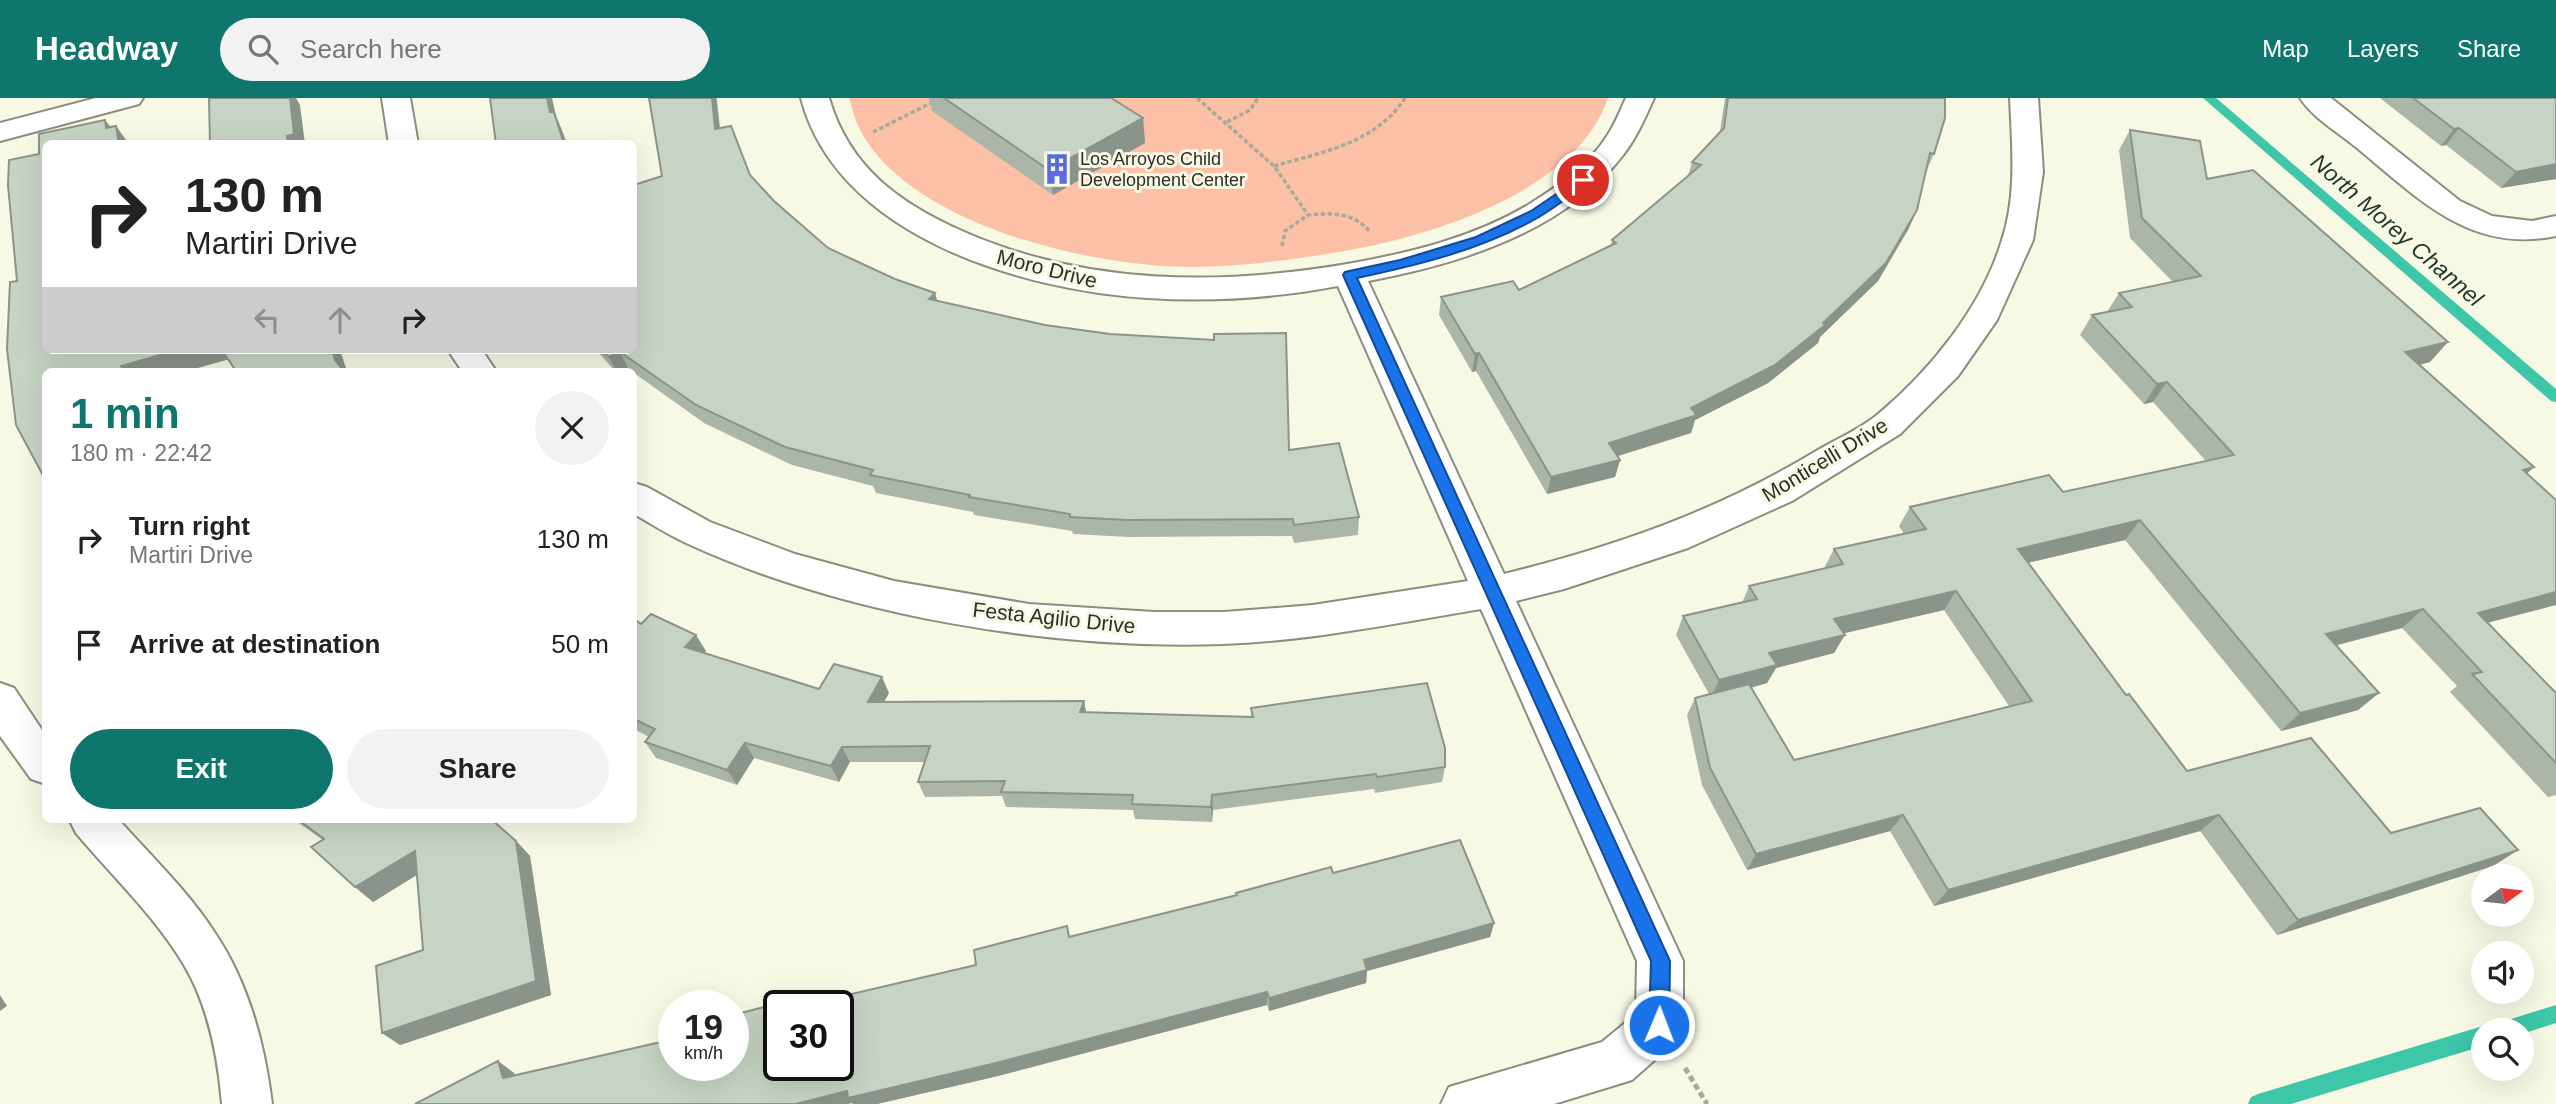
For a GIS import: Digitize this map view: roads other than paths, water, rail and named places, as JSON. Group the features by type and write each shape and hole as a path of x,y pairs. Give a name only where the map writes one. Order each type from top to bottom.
{"street":[{"path":"0,132 129,98"},
{"path":"396,98 403,140"},
{"name":"Moro Drive","path":"815,98 823,127 840,155 865,185 904,215 961,245 1030,269 1079,280 1144,288 1203,290 1293,284 1349,275 1448,251 1480,240 1535,214 1583,180 1621,137 1640,98"},
{"name":"Monticelli Drive","path":"1493,592 1564,574 1675,538 1779,491 1888,425 1946,368 1986,312 2018,240 2028,172 2024,98"},
{"path":"2314,98 2449,208 2486,225 2532,231 2556,226"},
{"path":"1349,275 1660,961 1659,1025 1615,1063 1466,1104"},
{"name":"Festa Agilio Drive","path":"637,499 697,532 788,568 894,596 1029,620 1154,628 1224,628 1313,621 1493,592"},
{"path":"0,701 28,745 42,761"},
{"path":"94,823 191,935 224,999 246,1077 247,1104"}],"waterway":[{"name":"North Morey Channel","path":"2209,98 2556,397"},
{"path":"2534,1021 2556,1014"},
{"path":"2258,1104 2471,1040"}],"place":[{"name":"Los Arroyos Child Development Center","path":"1057,169"}]}
